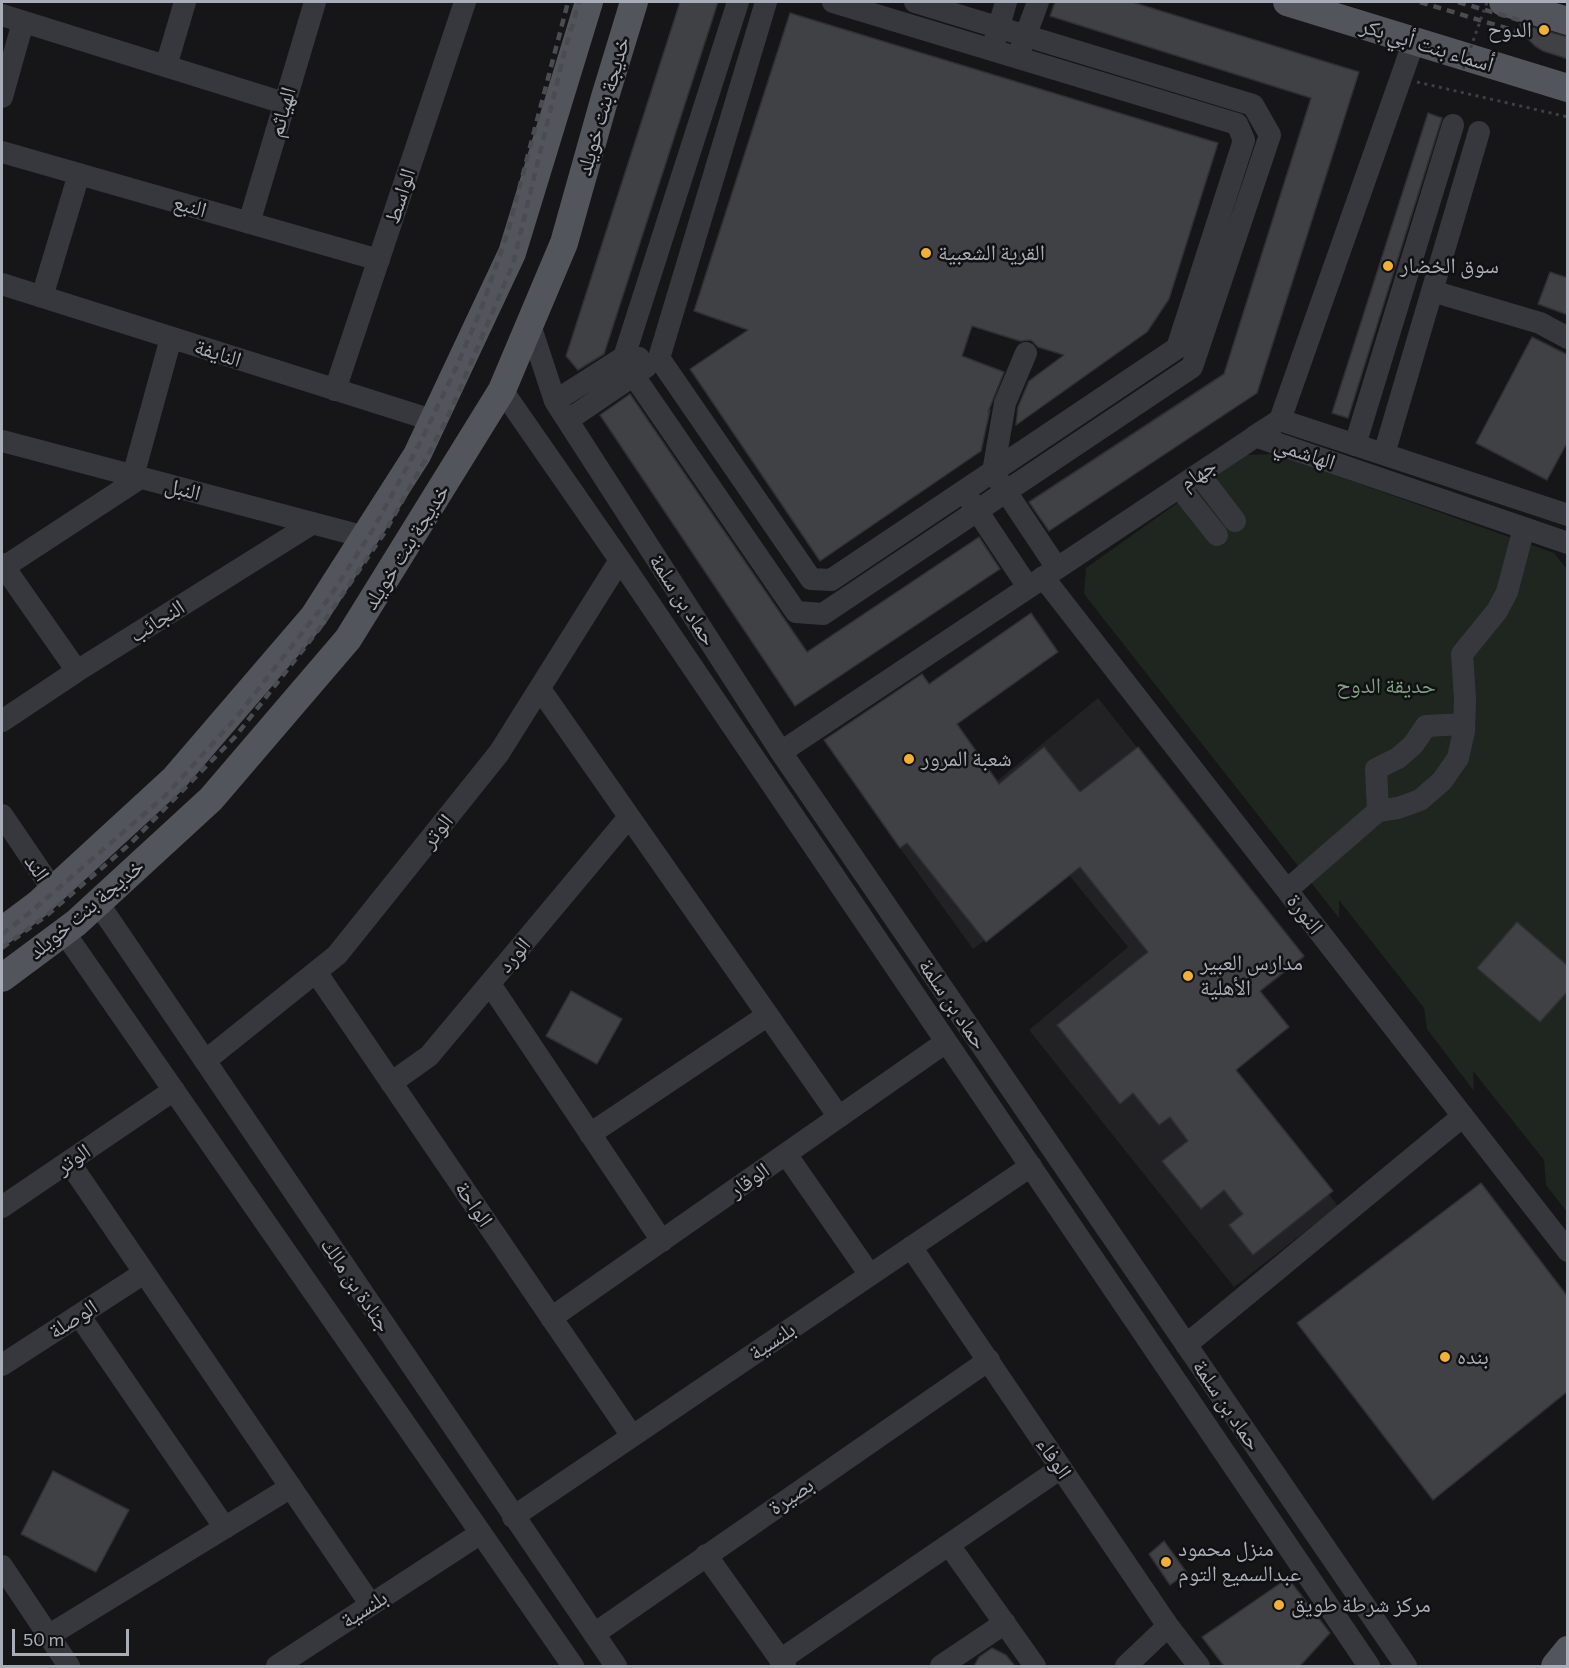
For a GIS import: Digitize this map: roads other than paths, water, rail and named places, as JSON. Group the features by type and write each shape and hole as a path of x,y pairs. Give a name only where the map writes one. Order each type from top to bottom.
{"main road":[{"name":"خديجة بنت خويلد","path":"2,931 38,904 174,779 314,616 417,455 435,421 512,253 589,2"},
{"name":"خديجة بنت خويلد","path":"2,978 64,932 98,903 211,799 348,639 502,390 564,243 634,2"},
{"name":"أسماء بنت أبي بكر","path":"1287,2 1568,88"},
{"path":"1503,2 1568,21"},
{"path":"1555,1666 1568,1650"}],"street":[{"path":"166,66 185,2"},
{"name":"الهياثم","path":"249,223 315,2"},
{"name":"الواسط","path":"335,390 465,2"},
{"path":"568,420 629,366 738,2"},
{"path":"659,358 766,2"},
{"path":"659,358 811,579 831,580 1177,348 1244,140 1237,124 833,2"},
{"path":"629,366 796,612 823,614 1192,367 1270,135 1253,105 915,2"},
{"path":"993,49 1006,2"},
{"path":"1018,58 1038,2"},
{"path":"2,97 12,18 284,103"},
{"path":"1280,420 1414,41"},
{"path":"1355,445 1453,125"},
{"path":"1384,454 1479,132"},
{"name":"النبع","path":"2,152 379,260"},
{"path":"42,297 79,174"},
{"name":"النايفة","path":"2,284 435,421"},
{"path":"1432,291 1540,323 1568,338"},
{"name":"حماد بن سلمة","path":"530,325 555,400 781,752 1406,1666"},
{"path":"77,671 3,565 137,477 171,338"},
{"path":"1026,353 1005,403 993,472 1006,492 1043,577"},
{"path":"555,400 629,366 659,358"},
{"name":"حماد بن سلمة","path":"502,390 1031,1166 1360,1662"},
{"name":"الهاشمي","path":"1565,508 1384,454 1280,420 1255,436 1568,543"},
{"name":"جهام","path":"781,752 1280,420"},
{"name":"النبل","path":"2,441 365,537"},
{"path":"1199,474 1235,521"},
{"path":"1179,487 1217,536"},
{"path":"964,491 977,511 1043,577"},
{"name":"النجائب","path":"2,721 77,671 313,523"},
{"path":"1287,890 1378,811 1420,800 1442,781 1458,758 1464,724 1465,699 1462,654 1497,611 1507,592 1524,528"},
{"name":"الوتر","path":"206,1061 337,955 499,753 620,560"},
{"name":"النورة","path":"1043,577 1568,1251"},
{"path":"540,689 839,1117"},
{"path":"1378,811 1376,769 1398,758 1413,745 1426,726 1464,724"},
{"name":"الند","path":"2,815 53,890"},
{"name":"الورد","path":"391,1083 429,1056 629,817"},
{"name":"جنادة بن مالك","path":"98,903 616,1666"},
{"name":"جنادة بن مالك","path":"64,932 481,1533 562,1662"},
{"name":"الواحة","path":"316,972 632,1436"},
{"path":"490,984 662,1241"},
{"path":"590,1134 768,1015"},
{"name":"الوقار","path":"551,1318 946,1042"},
{"name":"الوتر","path":"2,1207 174,1090"},
{"path":"1186,1345 1463,1116"},
{"path":"786,1154 870,1275"},
{"path":"69,1162 371,1605"},
{"name":"بلنسية","path":"513,1517 1031,1166"},
{"name":"الوفاء","path":"911,1247 1168,1626 1199,1666"},
{"name":"الوصلة","path":"2,1365 144,1273"},
{"path":"79,1315 225,1528"},
{"name":"بصيرة","path":"594,1634 989,1360"},
{"path":"706,1555 782,1663 1061,1468"},
{"path":"48,1636 291,1487"},
{"name":"بلنسية","path":"277,1666 481,1533"},
{"path":"949,1545 1035,1666"},
{"path":"2,1566 69,1666"},
{"path":"941,1666 1005,1623"},
{"path":"1126,1666 1168,1626"}],"railway":[{"path":"2,934 32,911 165,796 235,719 327,601 374,528 421,441 480,312 507,235 568,2"},
{"path":"2,948 46,916 131,843 235,737 319,629 385,532 450,412 513,264 565,50 579,2"},
{"path":"1420,2 1522,33"},
{"path":"1458,2 1519,20"}],"place":[{"name":"الدوح","path":"1544,30"},
{"name":"القرية الشعبية","path":"926,253"},
{"name":"سوق الخضار","path":"1388,266"},
{"name":"شعبة المرور","path":"909,759"},
{"name":"مدارس العبير الأهلية","path":"1188,976"},
{"name":"بنده","path":"1445,1357"},
{"name":"منزل محمود عبدالسميع التوم","path":"1166,1562"},
{"name":"مركز شرطة طويق","path":"1279,1605"}],"park label":[{"name":"حديقة الدوح","path":"1386,686"}]}
